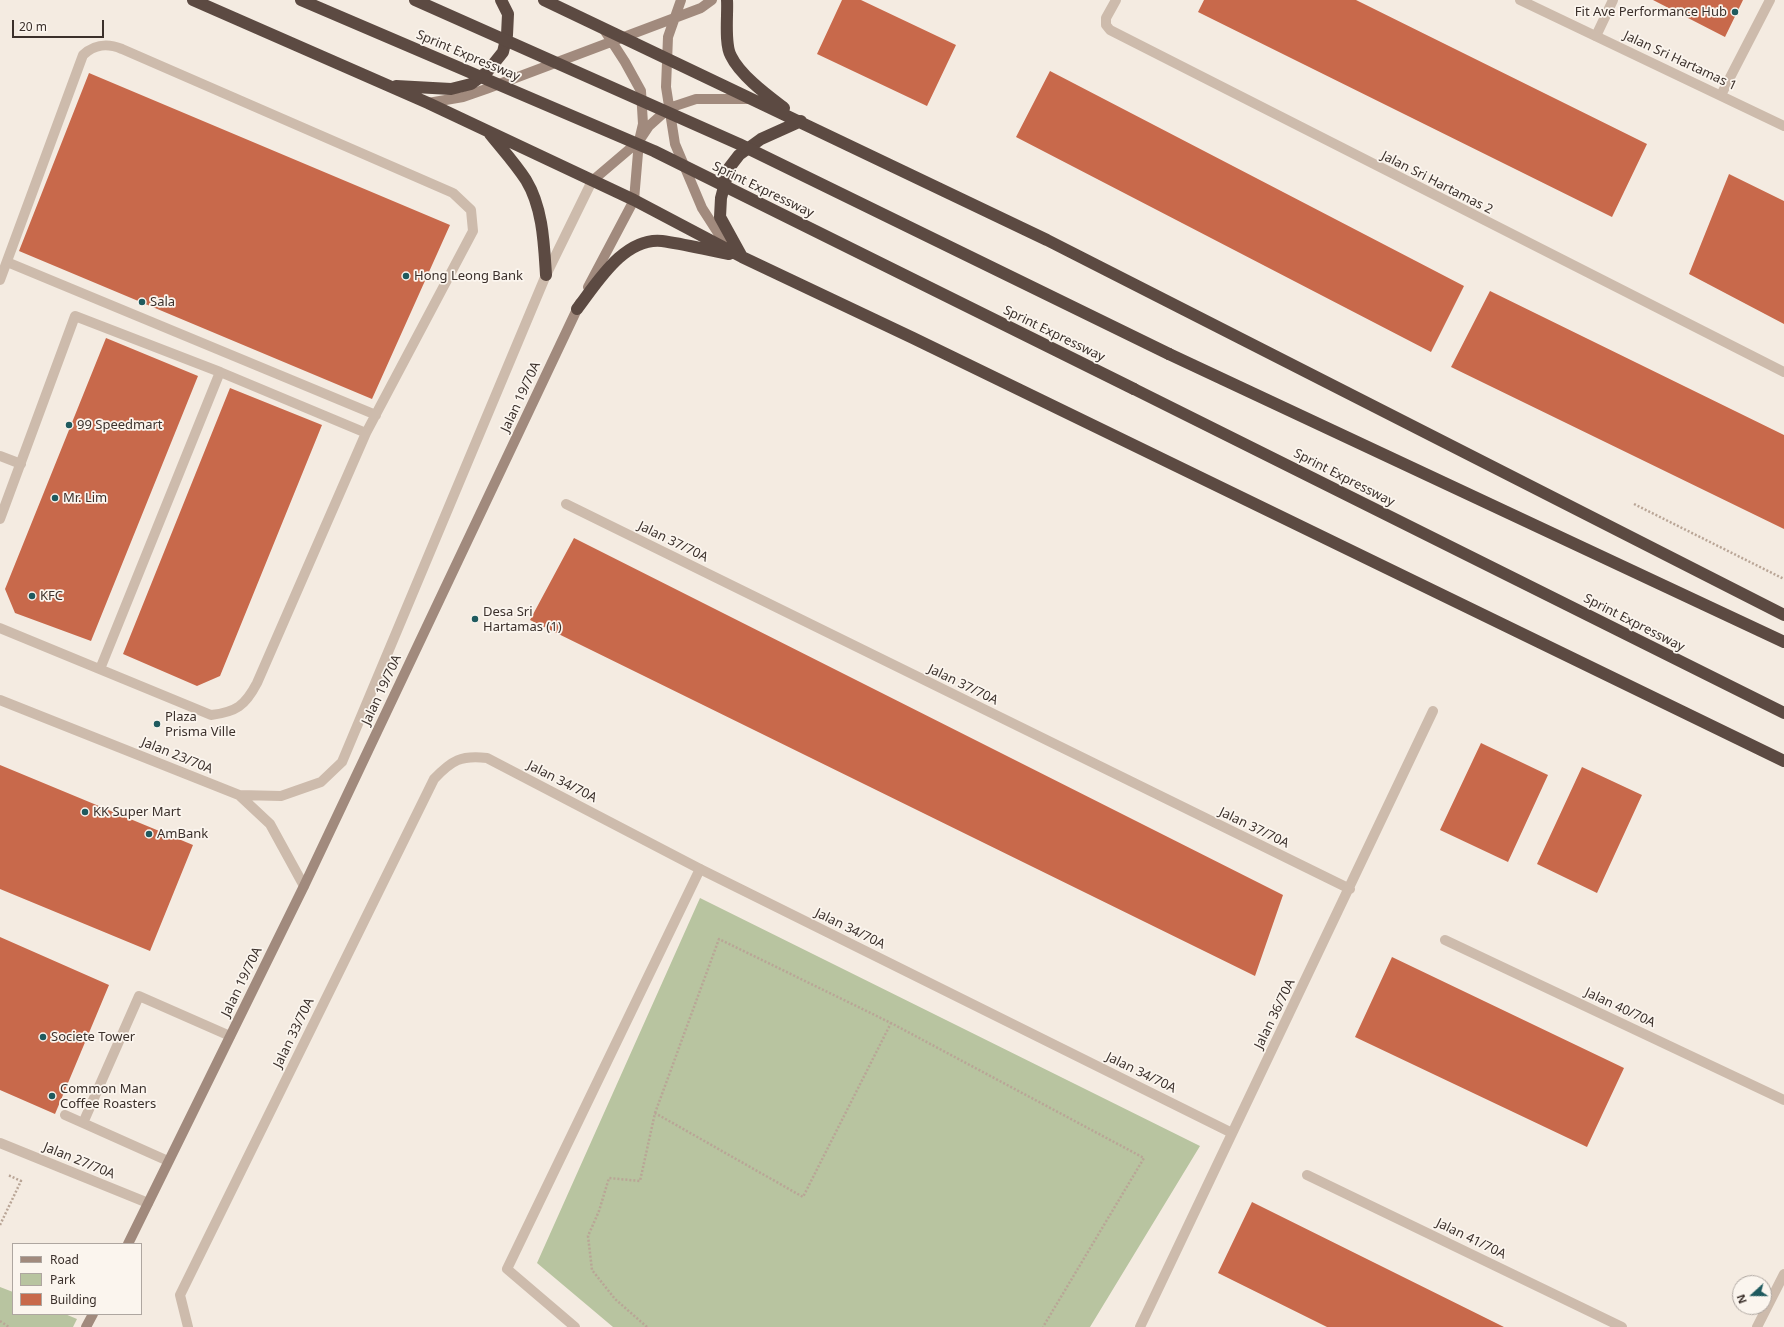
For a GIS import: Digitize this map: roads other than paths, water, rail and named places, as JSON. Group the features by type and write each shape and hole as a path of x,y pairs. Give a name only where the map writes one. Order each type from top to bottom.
{"highway":[{"path":"193,0 428,103 634,200 742,257 913,338 1784,760"},
{"name":"Sprint Expressway","path":"301,0 654,151 1784,713"},
{"path":"415,0 739,144 1169,354 1784,642"},
{"path":"387,85 451,89 471,84 487,72 503,52 507,35 508,14 501,0"},
{"path":"544,0 755,99 1047,240 1784,615"},
{"path":"727,0 728,41 730,55 747,76 801,121"},
{"path":"742,257 720,216 721,198 729,168 739,155 761,138 801,121"},
{"path":"489,132 526,181 536,207 543,232 546,275"},
{"path":"577,309 614,261 637,246 660,241 742,257"}],"street":[{"path":"681,0 668,37 667,59 666,87 675,144 702,208 729,250"},
{"path":"428,103 463,97 612,43 701,8 712,0"},
{"name":"Jalan Sri Hartamas 2","path":"1116,0 1106,18 1106,25 1110,30 1784,372"},
{"name":"Jalan Sri Hartamas 1","path":"1520,0 1784,126"},
{"path":"1596,36 1613,0"},
{"path":"1721,95 1770,0"},
{"name":"Jalan 19/70A","path":"128,1243 304,886 577,309 634,200 639,141 643,124 641,91 625,62 603,28"},
{"path":"0,280 49,159 83,55 90,49 100,45 112,45 453,193 470,210 473,231 366,433 248,700 237,709 223,714 211,715 0,628"},
{"name":"Jalan 19/70A","path":"239,795 280,796 321,782 342,762 546,275 592,181 639,141 649,126 669,108 696,99 755,99"},
{"path":"7,262 82,295 376,415"},
{"path":"0,519 75,316 220,372 366,433"},
{"path":"100,669 220,372"},
{"path":"0,456 21,464"},
{"name":"Jalan 37/70A","path":"566,504 1350,889"},
{"name":"Jalan 23/70A","path":"0,700 239,795 270,824 304,886"},
{"name":"Jalan 36/70A","path":"1140,1327 1434,711"},
{"name":"Jalan 34/70A","path":"456,760 471,756 487,758 700,869 1232,1133"},
{"name":"Jalan 33/70A","path":"188,1327 180,1295 434,779 444,768 456,760"},
{"path":"575,1327 507,1269 700,869"},
{"name":"Jalan 40/70A","path":"1445,940 1784,1100"},
{"path":"83,1122 139,996 230,1036"},
{"path":"65,1115 168,1161"},
{"name":"Jalan 27/70A","path":"0,1143 148,1203"},
{"name":"Jalan 41/70A","path":"1308,1175 1622,1327"},
{"path":"1757,1327 1784,1274"},
{"path":"86,1327 92,1315"}],"place":[{"name":"Fit Ave Performance Hub","path":"1735,12"},
{"name":"Hong Leong Bank","path":"406,276"},
{"name":"Sala","path":"142,302"},
{"name":"99 Speedmart","path":"69,425"},
{"name":"Mr. Lim","path":"55,498"},
{"name":"KFC","path":"32,596"},
{"name":"Desa Sri Hartamas (1)","path":"475,619"},
{"name":"Plaza Prisma Ville","path":"157,724"},
{"name":"KK Super Mart","path":"85,812"},
{"name":"AmBank","path":"149,834"},
{"name":"Societe Tower","path":"43,1037"},
{"name":"Common Man Coffee Roasters","path":"52,1096"}]}
